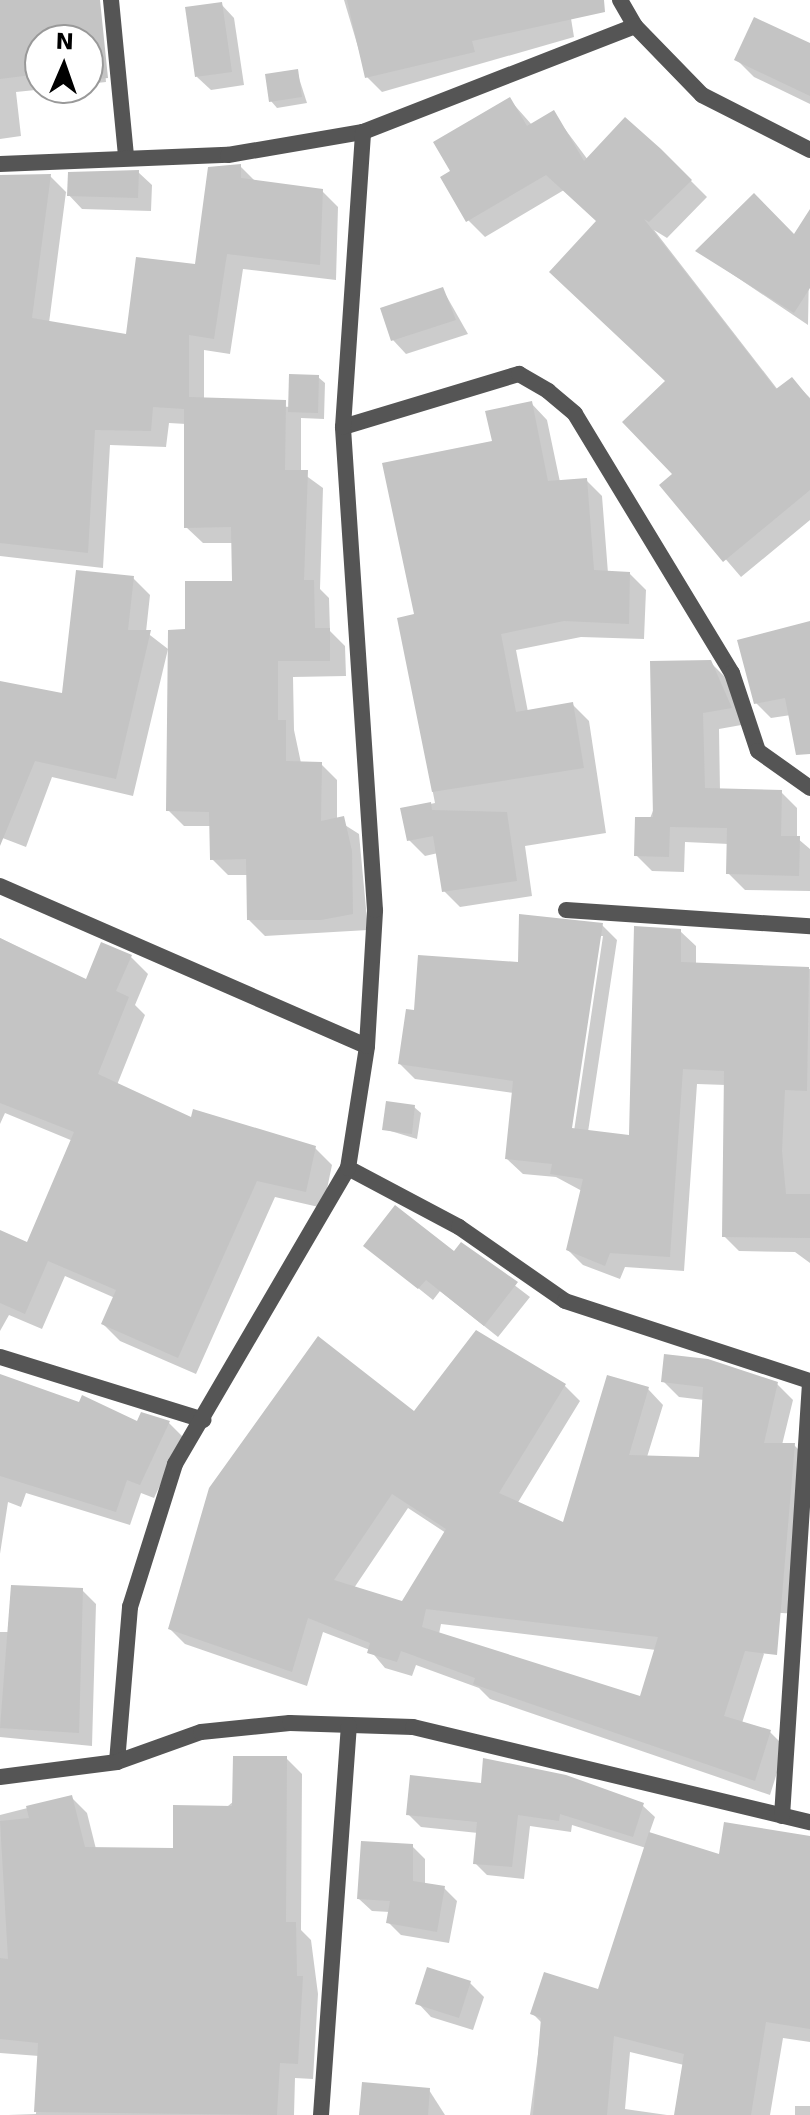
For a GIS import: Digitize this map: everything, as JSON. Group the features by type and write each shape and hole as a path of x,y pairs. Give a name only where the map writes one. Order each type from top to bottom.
{"street":[{"path":"111,0 126,155"},
{"path":"620,0 635,26 702,95 810,150"},
{"path":"0,164 126,155 228,155 363,132 635,26"},
{"path":"117,1762 130,1607 175,1464 348,1168 367,1046 375,910 343,427 363,132"},
{"path":"343,427 519,374 548,391 575,414 732,673 758,751 810,788"},
{"path":"0,886 367,1046"},
{"path":"566,910 810,926"},
{"path":"348,1168 459,1227 565,1301 810,1383 782,1816"},
{"path":"0,1357 203,1420"},
{"path":"0,1777 117,1762 201,1732 290,1723 413,1727 508,1746 810,1822"},
{"path":"321,2115 349,1726"}],"building":[{"path":"0,0 100,0 102,24 24,24 24,76 0,79"},
{"path":"347,0 604,0 605,12 472,41 475,52 365,78"},
{"path":"222,2 232,72 195,77 185,7"},
{"path":"754,17 810,43 810,96 734,60"},
{"path":"104,39 108,78 104,78"},
{"path":"298,69 302,97 269,102 265,74"},
{"path":"510,97 527,126 554,110 584,161 625,117 692,180 649,222 644,219 776,389 792,377 810,399 810,490 723,562 659,485 672,474 622,422 665,381 549,272 596,221 546,175 466,222 440,177 450,171 433,142"},
{"path":"241,164 241,178 323,189 320,265 227,254 214,339 189,335 189,397 286,400 285,470 308,470 304,580 314,580 315,628 330,628 330,661 278,661 278,720 286,720 286,761 322,762 321,821 344,816 352,851 353,914 321,920 247,920 246,859 210,860 209,812 166,811 168,630 185,629 185,581 232,581 231,527 184,528 184,409 153,407 151,431 95,430 88,553 0,543 0,175 51,174 32,318 126,334 136,257 195,264 208,167"},
{"path":"139,170 138,198 67,196 68,172"},
{"path":"754,193 794,234 810,209 810,288 794,313 695,251"},
{"path":"443,287 456,320 391,341 380,308"},
{"path":"289,374 319,375 318,413 288,412"},
{"path":"532,401 548,481 587,478 594,570 630,572 629,624 564,621 501,634 516,712 573,702 584,768 432,792 397,618 414,614 382,463 492,441 485,411"},
{"path":"76,570 134,576 128,630 151,630 116,779 35,761 0,846 0,681 62,693"},
{"path":"810,621 810,754 796,755 785,698 754,704 737,640"},
{"path":"711,660 732,708 703,713 705,788 782,790 781,836 800,836 799,876 726,874 727,828 670,827 669,857 634,856 635,817 653,817 650,661"},
{"path":"431,802 432,810 507,812 517,881 442,892 433,836 407,841 400,808"},
{"path":"519,914 603,923 572,1128 629,1135 634,926 681,929 681,962 809,967 807,1091 785,1090 782,1151 786,1194 810,1194 810,1238 722,1237 724,1071 683,1069 670,1257 610,1253 605,1266 566,1250 583,1179 550,1174 552,1164 505,1159 513,1081 398,1064 406,1009 414,1010 418,955 518,962"},
{"path":"0,938 86,979 101,942 132,955 116,991 129,997 98,1074 191,1117 193,1109 316,1146 306,1192 257,1181 178,1358 101,1324 116,1290 48,1261 25,1314 0,1303 0,1230 27,1242 74,1132 0,1103"},
{"path":"386,1101 415,1105 412,1134 382,1130"},
{"path":"395,1205 454,1251 461,1242 518,1282 484,1326 426,1280 418,1289 363,1246"},
{"path":"476,1330 566,1384 499,1493 563,1522 607,1375 649,1387 629,1455 699,1457 703,1387 661,1382 664,1354 708,1359 778,1382 764,1443 795,1443 777,1655 745,1651 724,1716 771,1730 755,1781 473,1684 475,1678 401,1651 397,1662 367,1653 370,1643 308,1618 292,1672 168,1629 209,1488 318,1336 414,1411","holes":["392,1494 446,1529 402,1601 334,1580","426,1609 658,1637 640,1696 422,1627"]},
{"path":"0,1374 79,1402 82,1395 137,1421 141,1412 170,1421 140,1485 127,1480 116,1512 0,1476"},
{"path":"11,1585 83,1588 79,1733 0,1728"},
{"path":"233,1756 287,1756 286,1922 296,1922 297,1976 303,1976 298,2064 280,2063 277,2115 34,2112 38,2043 0,2039 0,1958 8,1959 0,1821 29,1818 26,1806 72,1795 85,1847 173,1848 173,1805 232,1806"},
{"path":"483,1758 566,1775 644,1803 633,1837 560,1814 559,1821 518,1815 512,1867 473,1864 477,1822 406,1815 410,1775 481,1783"},
{"path":"724,1822 810,1836 810,2029 766,2022 751,2115 674,2115 684,2054 614,2036 607,2115 533,2115 541,2018 530,2014 544,1972 598,1989 649,1832 719,1854"},
{"path":"361,1841 413,1844 413,1881 445,1886 437,1932 386,1923 390,1901 357,1899"},
{"path":"427,1967 471,1981 459,2018 415,2004"},
{"path":"362,2082 430,2088 428,2115 359,2115"}]}
